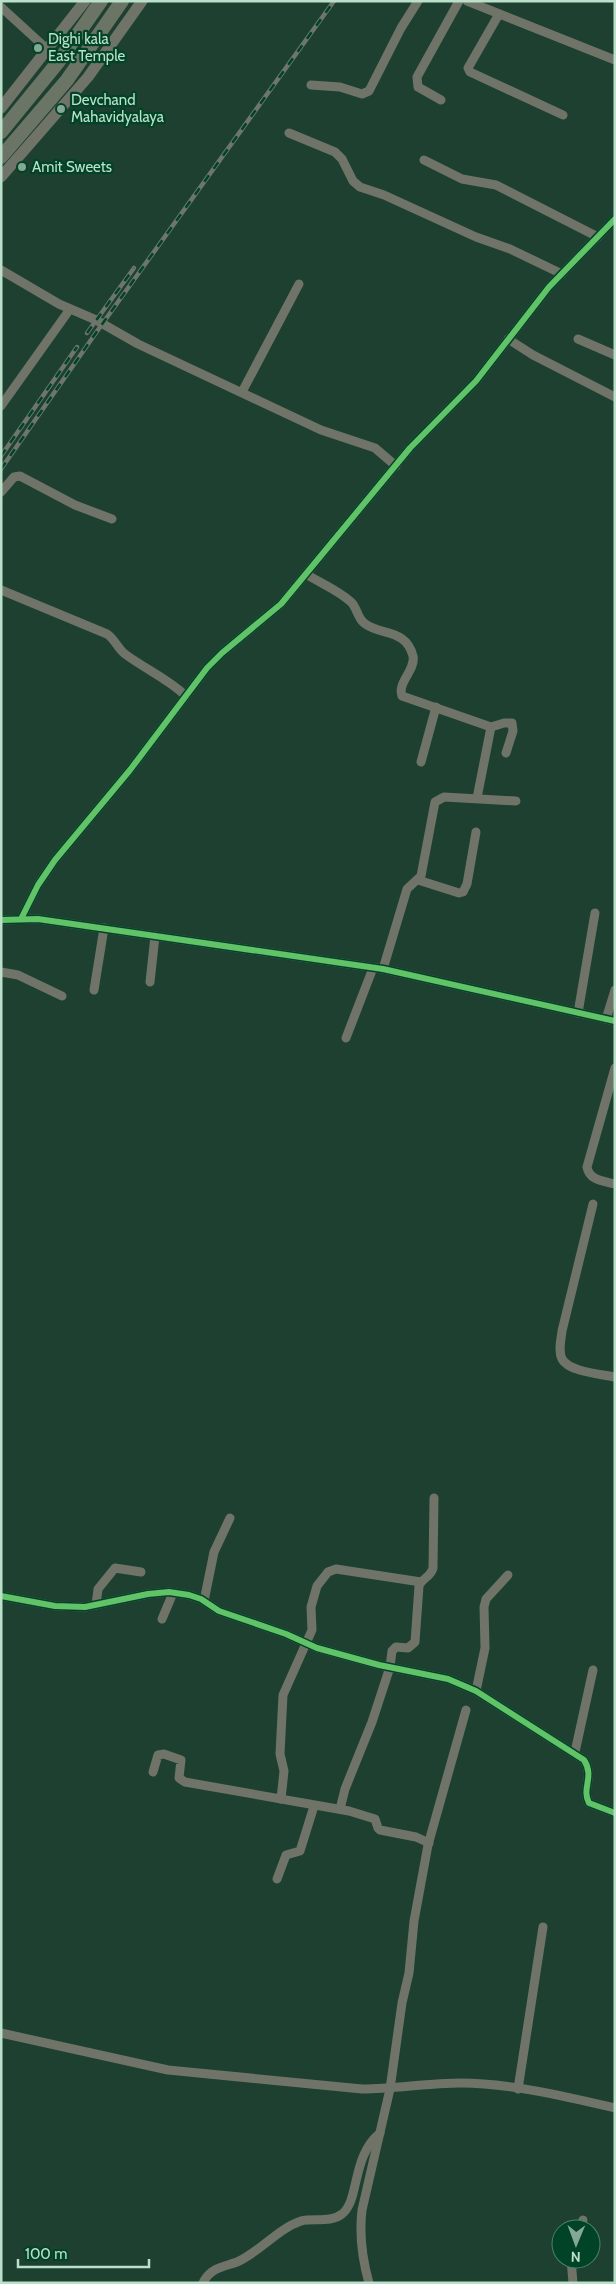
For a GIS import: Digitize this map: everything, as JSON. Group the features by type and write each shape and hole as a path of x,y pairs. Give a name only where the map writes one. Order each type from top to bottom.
{"highway":[{"path":"1,132 59,61 101,1"},
{"path":"1,157 67,80 122,1"}],"street":[{"path":"1,108 85,1"},
{"path":"1,177 77,91 111,48 142,1"},
{"path":"311,85 334,86 362,94 368,91 401,28 418,1"},
{"path":"441,100 418,87 418,77 459,1"},
{"path":"466,1 615,60"},
{"path":"1,7 48,50"},
{"path":"499,14 468,68 470,72 563,115"},
{"path":"289,133 335,152 342,159 353,181 360,187 384,194 476,237 510,248 562,274"},
{"path":"424,160 462,179 496,185 598,237"},
{"path":"21,919 38,885 55,860 130,770 186,696 222,653 280,604 424,432 476,381 562,274 615,219"},
{"path":"2,272 96,320 138,344 321,430 375,448 396,466"},
{"path":"242,392 299,284"},
{"path":"1,406 70,308"},
{"path":"508,339 533,355 615,397"},
{"path":"578,339 615,355"},
{"path":"1,492 14,478 20,476 75,504 112,519"},
{"path":"306,574 352,603 362,622 376,630 390,632 406,643 414,662 402,685 400,691 402,696 492,727 504,723 512,724 513,731 506,753"},
{"path":"1,590 107,634 113,638 125,654 164,678 186,696"},
{"path":"421,762 436,707"},
{"path":"477,798 492,727"},
{"path":"346,1038 378,968 407,889 418,880 422,871 435,802 444,797 516,801"},
{"path":"418,880 459,893 463,892 467,884 476,832"},
{"path":"578,1013 594,913"},
{"path":"1,920 21,919 104,928 378,968 610,1020 615,990"},
{"path":"94,990 104,928"},
{"path":"150,982 155,936"},
{"path":"1,972 18,975 62,996"},
{"path":"615,1068 587,1167 588,1173 592,1178 615,1184"},
{"path":"593,1204 560,1349 562,1360 570,1366 615,1377"},
{"path":"281,1799 284,1771 280,1754 283,1695 313,1626 311,1607 318,1586 328,1572 344,1570 421,1582 430,1576 433,1568 434,1498"},
{"path":"204,1601 214,1552 230,1518"},
{"path":"96,1605 98,1589 115,1568 141,1572"},
{"path":"476,1691 485,1648 484,1608 486,1600 508,1575"},
{"path":"340,1809 345,1789 368,1733 390,1667 394,1648 408,1648 415,1642 421,1582"},
{"path":"162,1619 173,1593"},
{"path":"1,1596 55,1606 85,1607 148,1594 173,1593 188,1595 204,1601 219,1611 307,1643 390,1667 448,1679 476,1691 575,1752 584,1760 590,1773 586,1797 589,1803 615,1813"},
{"path":"575,1752 593,1670"},
{"path":"369,2283 362,2261 360,2226 390,2089 402,2003 409,1973 414,1921 429,1843 466,1710"},
{"path":"153,1772 158,1755 164,1754 181,1760 179,1778 185,1782 314,1806 340,1809 375,1819 380,1830 421,1838 429,1843"},
{"path":"277,1879 286,1856 300,1851 314,1806"},
{"path":"518,2089 542,1927"},
{"path":"1,2033 189,2073 362,2089 390,2089 461,2083 518,2089 615,2108"},
{"path":"203,2283 209,2273 244,2258 289,2226 300,2222 332,2218 342,2214 350,2201 363,2153 369,2142 380,2133"},
{"path":"572,2269 573,2283"}],"railway":[{"path":"1,469 100,327 334,1"},
{"path":"87,333 134,268"},
{"path":"1,456 77,347"}],"cycle path":[{"path":"21,919 38,885 55,860 130,770 207,668 222,653 281,604 410,448 476,381 549,287 615,219"},
{"path":"1,920 38,919 383,969 615,1021"},
{"path":"1,1596 55,1606 85,1607 148,1594 169,1592 189,1595 201,1599 219,1611 286,1634 317,1648 379,1665 448,1679 476,1691 584,1760 588,1772 586,1792 589,1803 615,1813"}],"place":[{"name":"Dighi kala East Temple","path":"38,48"},
{"name":"Devchand Mahavidyalaya","path":"61,109"},
{"name":"Amit Sweets","path":"22,167"}]}
